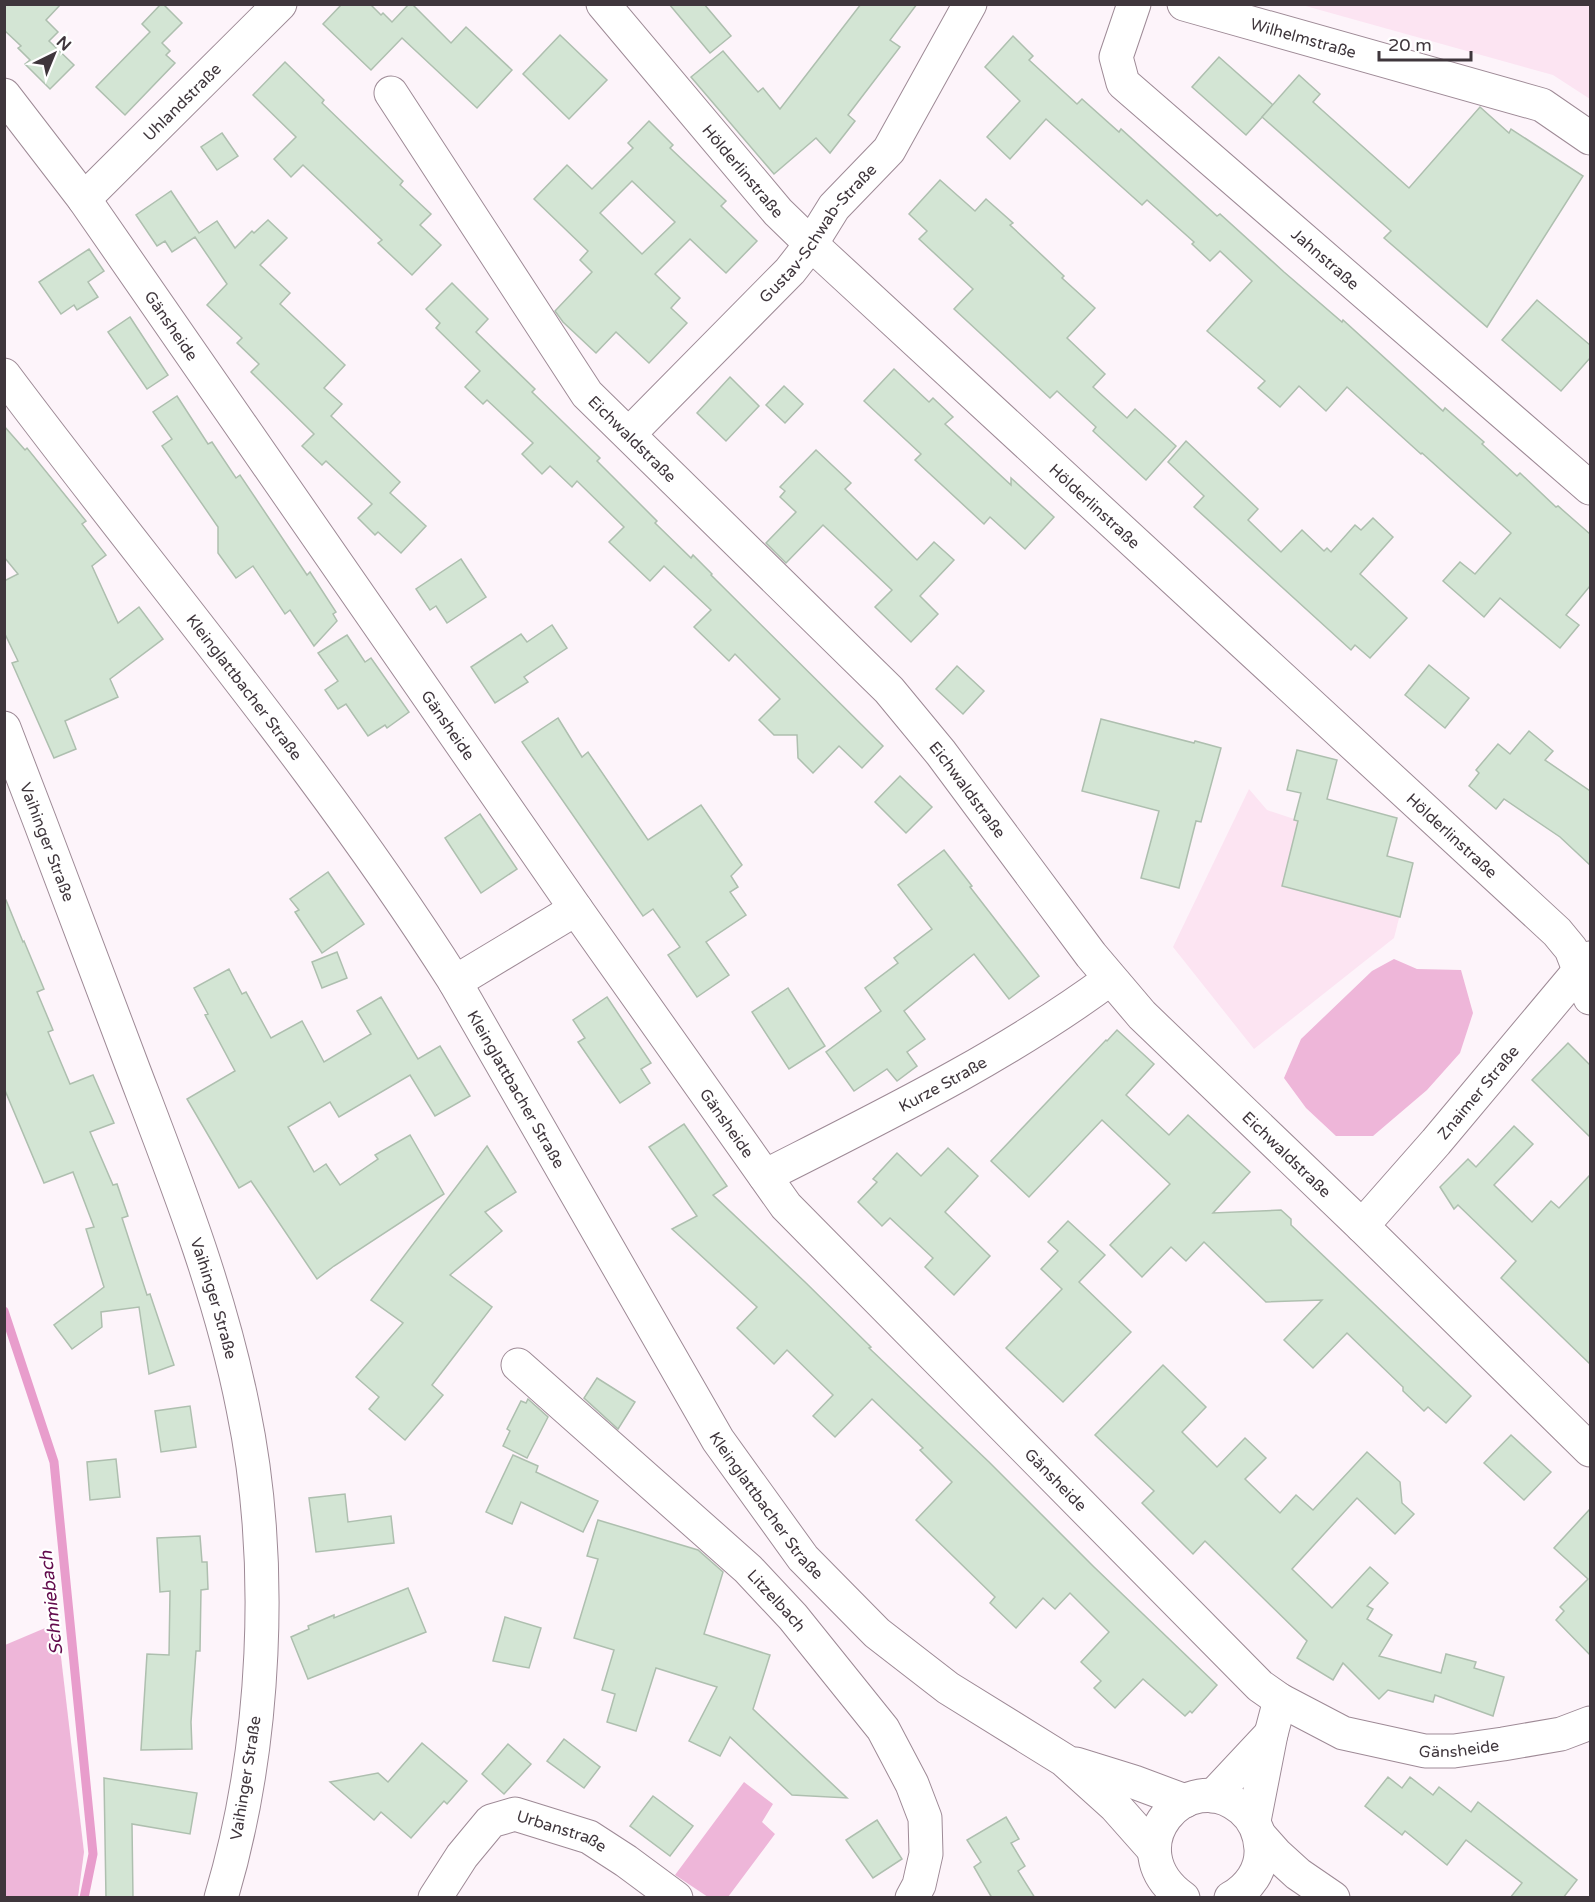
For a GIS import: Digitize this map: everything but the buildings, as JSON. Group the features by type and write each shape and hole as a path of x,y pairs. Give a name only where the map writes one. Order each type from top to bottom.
{"street":[{"name":"Uhlandstraße","path":"84,199 280,4"},
{"name":"Hölderlinstraße","path":"603,4 778,212 1557,932 1587,975"},
{"name":"Gustav-Schwab-Straße","path":"629,434 790,271 811,244 834,207 889,150 970,4"},
{"name":"Jahnstraße","path":"1134,4 1116,57 1123,83 1590,488"},
{"name":"Wilhelmstraße","path":"1184,4 1542,105 1590,138"},
{"name":"Eichwaldstraße","path":"391,93 587,394 889,690 941,753 1110,979 1142,1015 1362,1226 1590,1450"},
{"name":"Gänsheide","path":"4,95 84,199 576,909 786,1206 1260,1686 1280,1700 1343,1733 1425,1751 1454,1751 1503,1744 1561,1734 1590,1723"},
{"name":"Kleinglattbacher Straße","path":"4,375 357,835 455,982 718,1440 803,1558 878,1633 948,1688 1064,1760 1115,1806 1162,1880"},
{"name":"Vaihinger Straße","path":"4,728 151,1115 195,1238 225,1332 244,1408 257,1490 263,1627 247,1785 229,1872 221,1898"},
{"path":"455,982 576,909"},
{"name":"Znaimer Straße","path":"1362,1226 1587,975"},
{"name":"Kurze Straße","path":"765,1176 918,1098 1069,1009 1110,979"},
{"name":"Litzelbach","path":"518,1365 748,1569 794,1617 883,1729 912,1784 924,1818 926,1854 919,1885 912,1898"},
{"path":"1231,1898 1239,1894 1251,1882 1262,1852 1257,1829 1271,1734 1280,1700"},
{"path":"1199,1798 1271,1734"},
{"name":"Kleinglattbacher Straße","path":"1064,1760 1134,1782 1199,1798 1236,1804 1276,1854 1298,1874 1333,1898"},
{"name":"Kleinglattbacher Straße","path":"1162,1880 1156,1834 1162,1821 1172,1809 1199,1798"},
{"name":"Urbanstraße","path":"435,1898 462,1856 491,1821 515,1814 589,1837 676,1898"}],"shaded area":[{"path":"1302,5 1590,5 1590,99 1553,75"},
{"path":"1249,789 1267,810 1294,819 1301,793 1397,818 1388,856 1413,863 1394,938 1254,1049 1173,947"},
{"path":"1394,959 1417,969 1461,970 1473,1013 1460,1053 1427,1090 1373,1136 1336,1136 1306,1108 1284,1078 1301,1039 1372,971"},
{"path":"57,1623 84,1852 78,1897 5,1897 5,1645"},
{"path":"744,1782 773,1804 762,1822 775,1834 728,1897 708,1897 675,1875"}],"waterway":[{"name":"Schmiebach","path":"4,1311 54,1462 93,1854 84,1898"}]}
